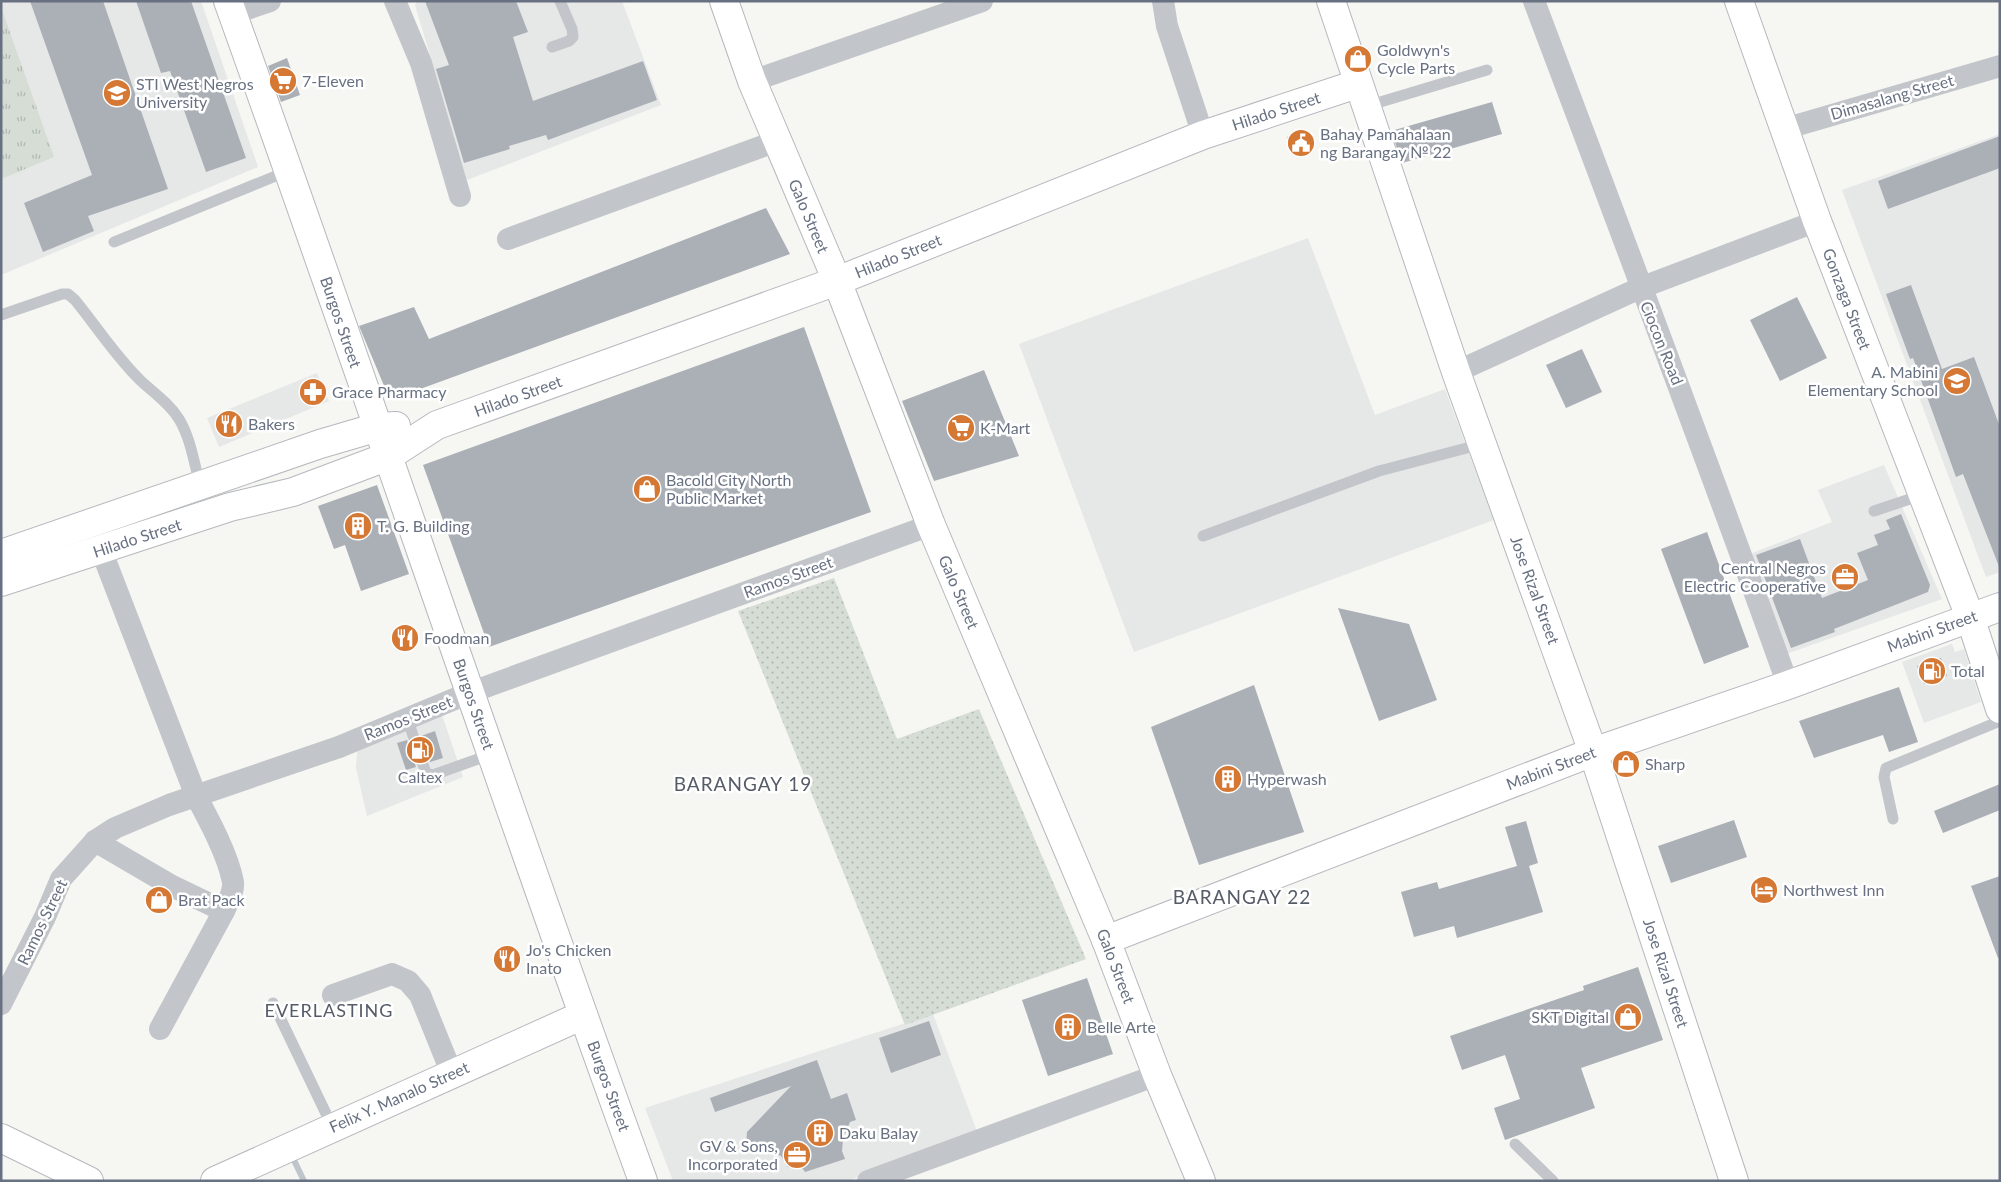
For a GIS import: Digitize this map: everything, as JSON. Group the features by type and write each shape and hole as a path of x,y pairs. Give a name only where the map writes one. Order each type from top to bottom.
{"street":[{"path":"230,8 270,1"},
{"path":"395,1 421,63 460,196"},
{"name":"Galo Street","path":"724,1 752,81 836,281 931,525 1106,940 1157,1075 1201,1181"},
{"path":"752,81 982,1"},
{"path":"1164,1 1167,26 1203,136"},
{"name":"Jose Rizal Street","path":"1330,1 1456,372 1593,752 1734,1181"},
{"name":"Ciocon Road","path":"1534,1 1640,288 1692,419 1788,684"},
{"name":"Gonzaga Street","path":"1739,1 1817,221 1970,617 2000,709"},
{"name":"Burgos Street","path":"230,8 438,595 469,693 643,1181"},
{"name":"Dimasalang Street","path":"1784,129 2000,66"},
{"name":"Hilado Street","path":"1,582 230,507 293,492 389,456 437,425 836,281 1203,136 1361,95"},
{"path":"508,239 777,141"},
{"path":"1456,372 1640,288 1817,221"},
{"name":"Hilado Street","path":"1,554 320,444 378,427 437,425"},
{"path":"211,483 230,507"},
{"path":"90,522 196,796 213,831 233,883 224,911 160,1029"},
{"name":"Ramos Street","path":"1,1004 45,917 61,879 95,841 115,828 141,816 339,746 469,693 931,525"},
{"name":"Mabini Street","path":"1106,940 1593,752 2000,607"},
{"path":"95,841 172,886 224,911"},
{"path":"333,995 392,974 408,981 420,995 452,1074"},
{"name":"Felix Y. Manalo Street","path":"215,1181 332,1126 583,1015"},
{"path":"868,1181 1157,1075"},
{"path":"1,1138 89,1181"}],"lane":[{"path":"552,47 569,41 573,37 572,29 560,1"},
{"path":"1361,95 1487,70"},
{"path":"114,242 288,171"},
{"path":"1,315 62,294 68,294 76,300 121,359 164,400 178,418 211,483"},
{"path":"1203,536 1380,471 1482,444"},
{"path":"1874,511 1922,495"},
{"path":"407,718 426,773 433,775 492,754"},
{"path":"1893,819 1884,778 1886,768 2000,721"},
{"path":"273,1003 332,1126"},
{"path":"1515,1144 1553,1181"}],"shaded area":[{"name":"STI West Negros University","path":"1,1 201,1 258,167 1,275"},
{"path":"418,1 622,1 661,105 467,180 415,5"},
{"name":"A. Mabini Elementary School","path":"2000,134 2000,572 1986,577 1842,190"},
{"path":"1308,238 1375,415 1445,389 1494,520 1134,652 1019,344"},
{"path":"317,373 329,401 219,447 207,418"},
{"name":"Central Negros Electric Cooperative","path":"1884,465 1942,599 1786,654 1750,554 1832,522 1818,490"},
{"path":"1952,644 1955,652 1964,649 1981,702 1924,723 1902,662"},
{"path":"441,712 463,777 367,816 356,768 358,741"},
{"path":"933,1014 978,1134 847,1181 673,1181 645,1108"}],"green space":[{"path":"1,7 54,157 1,179"},
{"path":"834,578 897,739 979,709 1086,959 905,1025 738,611"}],"building":[{"path":"30,1 103,1 168,189 88,216 94,231 43,252 24,203 92,175"},
{"path":"136,1 191,1 246,158 206,172 170,71 161,73"},
{"path":"425,1 516,1 528,32 513,37 533,101 643,61 657,100 548,140 546,135 509,146 510,149 464,163 436,69 449,65"},
{"name":"7-Eleven","path":"287,58 300,95 281,102 268,66"},
{"path":"1492,102 1502,134 1402,163 1391,131"},
{"name":"Bahay Pamahalaan ng Barangay № 22","path":"1307,131 1314,149 1294,155 1287,137"},
{"path":"2000,136 2000,168 1888,209 1878,181"},
{"path":"766,208 790,254 390,400 359,326 414,307 429,339"},
{"path":"1911,285 1942,369 1974,357 2000,427 2000,569 1963,474 1956,477 1913,358 1910,359 1886,294"},
{"path":"1797,297 1827,358 1780,381 1750,320"},
{"name":"Bacold City North Public Market","path":"804,327 871,512 489,647 423,465"},
{"path":"1582,349 1602,392 1566,408 1546,365"},
{"name":"K-Mart","path":"984,370 1019,456 934,481 902,401"},
{"name":"T. G. Building","path":"377,485 409,574 361,591 345,545 334,549 318,506"},
{"path":"1901,514 1930,585 1928,592 1834,629 1835,632 1791,648 1756,555 1800,539 1822,598 1868,580 1857,553 1878,545 1874,535 1890,529 1886,520"},
{"path":"1707,532 1749,647 1704,664 1661,549"},
{"path":"1338,608 1409,624 1437,700 1379,721"},
{"name":"Total","path":"1941,658 1947,676 1924,684 1917,666"},
{"name":"Hyperwash","path":"1254,685 1304,832 1199,865 1151,727"},
{"path":"1899,687 1918,742 1889,752 1883,735 1814,758 1799,721"},
{"path":"435,731 443,758 430,762 421,736"},
{"path":"407,740 416,767 406,770 397,743"},
{"path":"2000,784 2000,810 1943,833 1934,811"},
{"path":"1734,820 1747,857 1671,883 1658,846"},
{"path":"1526,821 1538,863 1529,866 1543,912 1457,938 1454,926 1414,937 1401,892 1437,882 1439,889 1517,866 1505,827"},
{"path":"2000,876 2000,957 1998,958 1971,886"},
{"path":"1638,967 1663,1040 1581,1068 1595,1108 1505,1140 1494,1108 1520,1099 1505,1055 1462,1070 1450,1036 1584,990 1583,986"},
{"name":"Belle Arte","path":"1087,978 1113,1054 1048,1076 1022,1000"},
{"path":"929,1021 941,1055 891,1073 879,1038"},
{"path":"817,1060 831,1099 847,1093 856,1120 850,1122 843,1139 842,1151 845,1159 805,1172 803,1169 788,1167 781,1156 771,1151 755,1153 746,1145 747,1132 791,1086 715,1112 710,1098"}],"waterway":[{"path":"291,1154 304,1181"}],"place":[{"name":"Goldwyn's Cycle Parts","path":"1358,59"},
{"name":"7-Eleven","path":"283,81"},
{"name":"STI West Negros University","path":"117,93"},
{"name":"Bahay Pamahalaan ng Barangay № 22","path":"1301,143"},
{"name":"A. Mabini Elementary School","path":"1957,381"},
{"name":"Grace Pharmacy","path":"313,392"},
{"name":"Bakers","path":"229,424"},
{"name":"K-Mart","path":"961,428"},
{"name":"Bacold City North Public Market","path":"647,489"},
{"name":"T. G. Building","path":"358,526"},
{"name":"Central Negros Electric Cooperative","path":"1845,577"},
{"name":"Foodman","path":"405,638"},
{"name":"Total","path":"1932,671"},
{"name":"Caltex","path":"420,750"},
{"name":"Sharp","path":"1626,764"},
{"name":"Hyperwash","path":"1228,779"},
{"name":"Northwest Inn","path":"1764,890"},
{"name":"Brat Pack","path":"159,900"},
{"name":"Jo's Chicken Inato","path":"507,959"},
{"name":"SKT Digital","path":"1628,1017"},
{"name":"Belle Arte","path":"1068,1027"},
{"name":"Daku Balay","path":"820,1133"},
{"name":"GV & Sons, Incorporated","path":"797,1155"}],"district":[{"name":"BARANGAY 19","path":"743,784"},
{"name":"BARANGAY 22","path":"1242,897"},
{"name":"EVERLASTING","path":"329,1011"}]}
